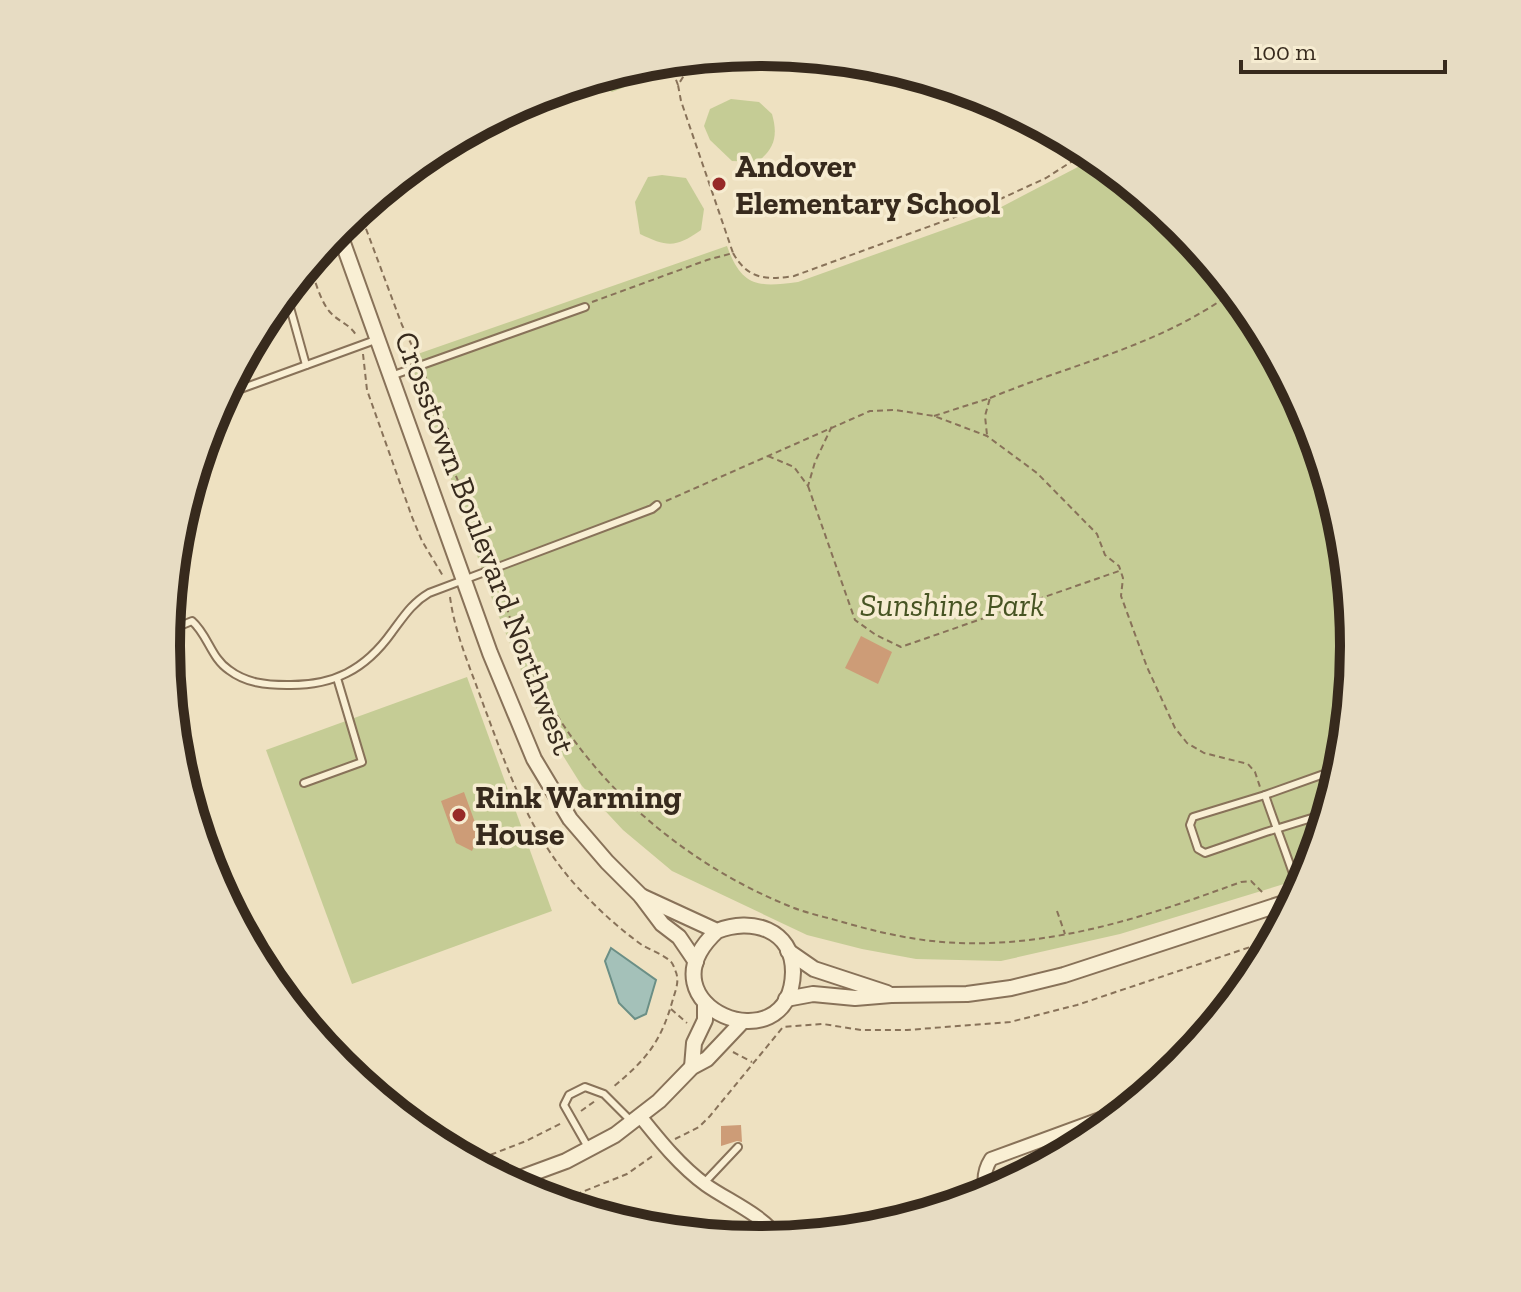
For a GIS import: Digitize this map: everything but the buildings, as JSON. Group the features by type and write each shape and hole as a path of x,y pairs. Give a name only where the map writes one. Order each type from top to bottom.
{"street":[{"name":"Crosstown Boulevard Northwest","path":"343,243 505,694 541,773 570,819 641,896 662,924 679,937 696,962 697,989 705,1003"},
{"name":"Crosstown Boulevard Northwest","path":"641,896 717,931"},
{"path":"786,999 813,994 855,998 967,994 1039,982 1280,904"},
{"path":"696,962 705,943 717,931 749,923 779,937 793,967 792,983 786,999 776,1011 762,1019 731,1020 716,1014 705,1003"},
{"path":"788,951 814,969 891,995"},
{"path":"692,1067 694,1043 705,1020 705,1003"},
{"path":"526,1176 566,1161 636,1119 659,1101 692,1067 707,1059 742,1022"},
{"path":"636,1119 704,1183 765,1226"},
{"path":"985,1181 991,1159 1091,1122"}],"lane":[{"path":"290,307 306,365"},
{"path":"391,376 585,307"},
{"path":"240,389 378,339"},
{"path":"181,626 192,621 201,629 215,657 227,669 253,683 292,685 337,678 355,671 375,653 418,599 657,505"},
{"path":"304,783 362,762 337,678"},
{"path":"1314,817 1205,853 1198,849 1190,825 1193,817 1326,773"},
{"path":"1265,795 1294,874"},
{"path":"589,1149 564,1105 569,1095 585,1087 604,1094 636,1119"},
{"path":"704,1183 738,1147"}],"path":[{"path":"678,85 687,71"},
{"path":"673,73 733,253 740,265 753,274 771,279 794,276 985,206 1046,178 1075,159"},
{"path":"364,223 402,325 419,360"},
{"path":"585,307 593,301 733,253"},
{"path":"314,277 329,311 354,330"},
{"path":"934,416 1165,332 1202,314 1224,298"},
{"path":"365,358 367,390 407,503 422,541 442,574"},
{"path":"425,375 434,414 448,427 446,452 466,500 479,515 480,533 495,560"},
{"path":"987,436 985,416 990,398"},
{"path":"657,505 870,411 883,409 934,416 987,436 1026,463 1097,534 1105,555 1116,562 1123,578 1121,596 1147,667 1175,728 1187,743 1204,753 1248,764 1265,795"},
{"path":"808,486 815,462 833,425"},
{"path":"768,456 794,467 808,486 855,620 901,647 1120,571"},
{"path":"500,574 510,620 545,694 588,758 658,830 728,875 796,908 888,936 972,944 1065,935 1139,917 1241,882 1251,881 1266,898"},
{"path":"450,598 453,622 460,641 517,793 538,836 582,892 642,945 669,960 676,970"},
{"path":"1057,911 1065,935"},
{"path":"675,1139 699,1127 710,1116 783,1027 823,1024 861,1030 907,1030 1010,1022 1077,1005 1258,944"},
{"path":"574,1195 627,1174 656,1153"}],"green space":[{"path":"647,77 646,79 612,92 605,88"},
{"path":"731,99 759,102 772,114 774,141 757,162 732,161 710,140 704,126 710,109"},
{"name":"Sunshine Park","path":"1083,164 1114,186 1171,236 1221,293 1243,324 1281,389 1321,496 1336,570 1339,608 1336,722 1321,796 1290,882 1120,934 1001,961 916,959 807,935 672,871 623,830 582,786 542,722 493,602 409,357 727,246 739,270 754,282 798,282 988,214"},
{"path":"648,177 686,178 704,209 701,230 678,243 665,243 640,234 635,202"},
{"path":"467,677 552,911 352,984 266,750"}],"water":[{"path":"611,948 656,980 646,1014 635,1019 619,1003 605,961"}],"place":[{"name":"Andover Elementary School","path":"719,184"},
{"name":"Rink Warming House","path":"459,815"}]}
